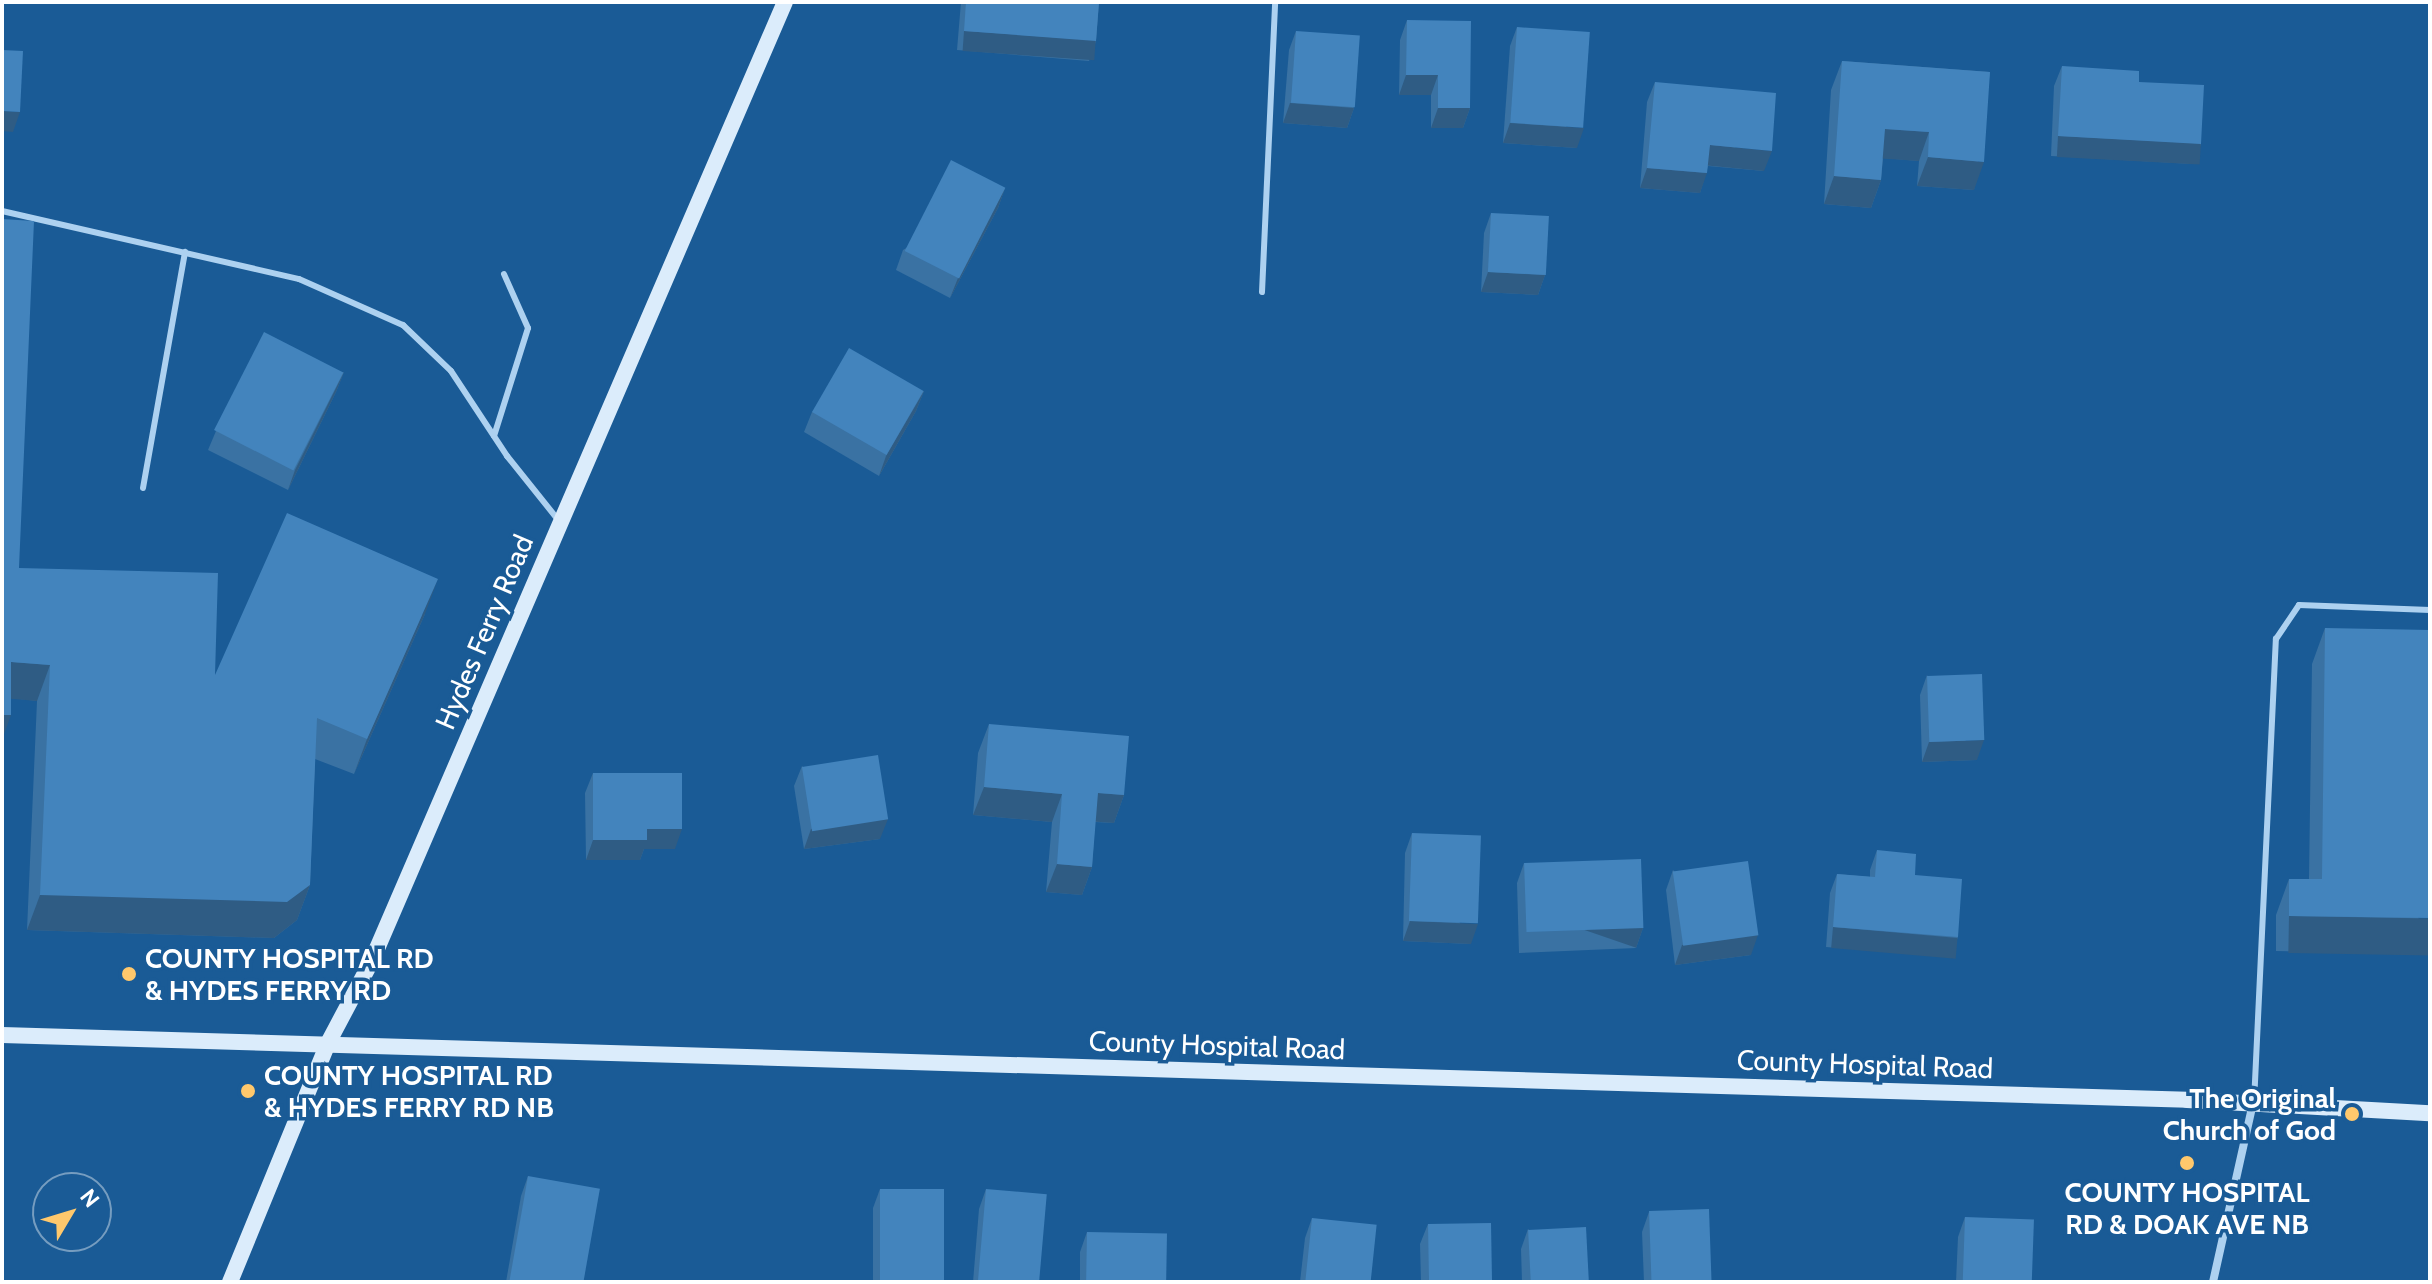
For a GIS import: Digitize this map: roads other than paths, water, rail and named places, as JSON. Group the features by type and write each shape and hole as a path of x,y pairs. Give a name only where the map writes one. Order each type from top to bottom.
{"main road":[{"name":"Hydes Ferry Road","path":"230,1282 327,1045 373,958 785,2"},
{"name":"County Hospital Road","path":"2,1035 2254,1103 2430,1113"}],"street":[{"path":"2213,1282 2254,1103"}],"lane":[{"path":"1262,292 1275,2"},
{"path":"2,211 299,279 403,325 451,371 494,436 559,521"},
{"path":"143,488 185,252"},
{"path":"494,436 528,328 504,274"},
{"path":"2254,1103 2276,639 2299,605 2430,610"}],"place":[{"name":"COUNTY HOSPITAL RD & HYDES FERRY RD","path":"129,974"},
{"name":"COUNTY HOSPITAL RD & HYDES FERRY RD NB","path":"248,1091"},
{"name":"The Original Church of God","path":"2352,1114"},
{"name":"COUNTY HOSPITAL RD & DOAK AVE NB","path":"2187,1163"}]}
